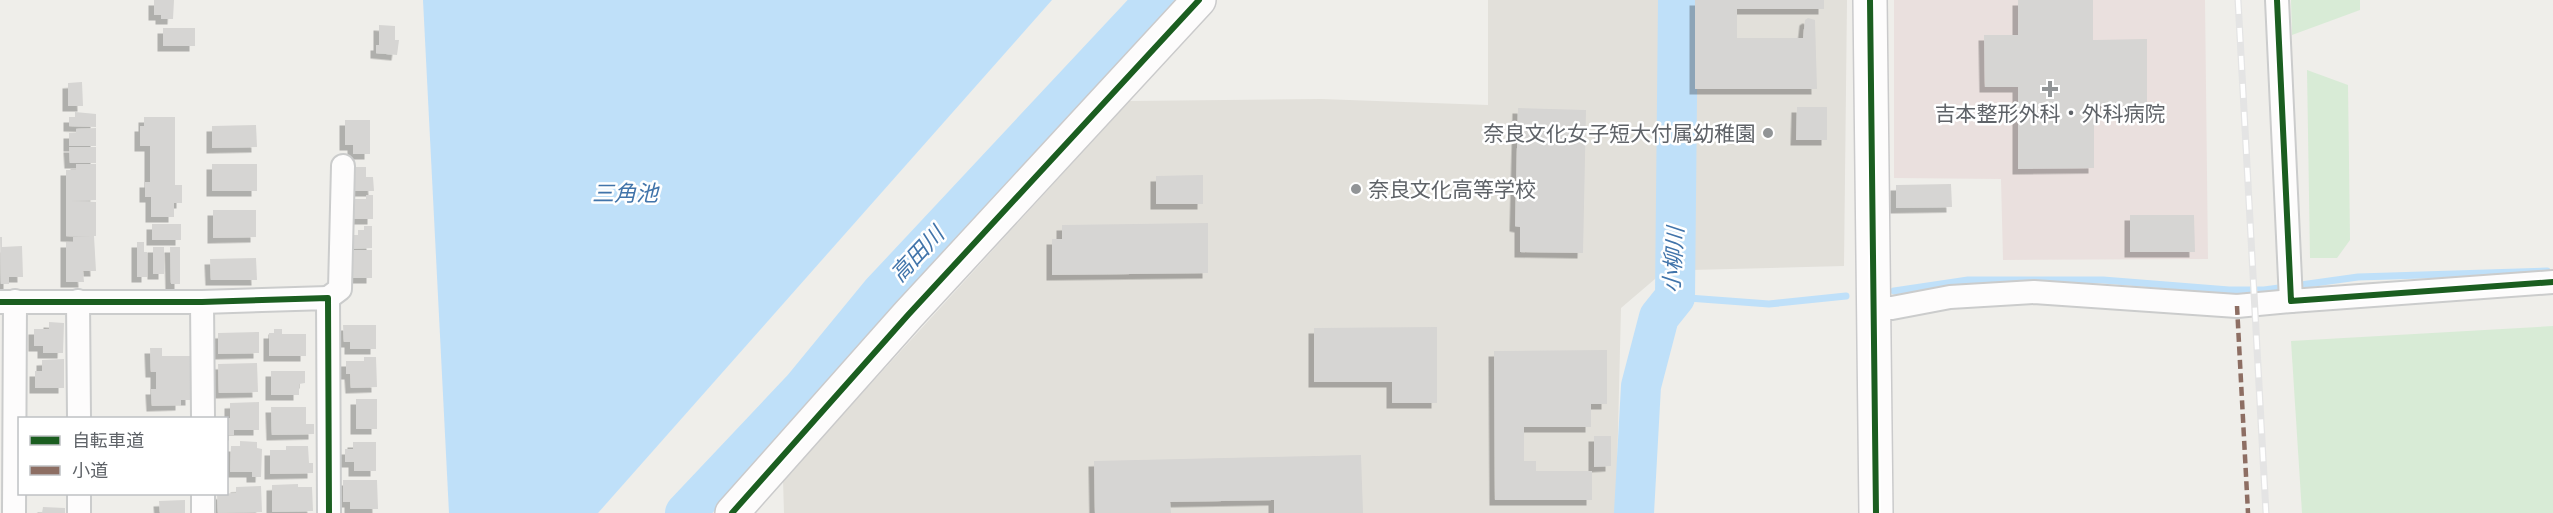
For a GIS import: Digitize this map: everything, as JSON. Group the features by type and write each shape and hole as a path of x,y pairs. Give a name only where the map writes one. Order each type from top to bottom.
{"street":[{"path":"732,513 908,315 1199,0"},
{"path":"1870,0 1876,513"},
{"path":"2277,0 2291,302"},
{"path":"14,513 8,302 202,302 328,298 340,289 343,166"},
{"path":"1874,308 1892,308 1950,297 2034,292 2228,305 2553,282"},
{"path":"328,298 329,513"},
{"path":"78,301 79,417"},
{"path":"202,302 202,417"},
{"path":"79,495 80,513"},
{"path":"203,495 203,513"}],"shaded area":[{"name":"奈良文化高等学校","path":"1488,0 1667,0 1662,273 1621,308 1616,513 784,513 783,480 1129,101 1321,99 1488,105"},
{"name":"奈良文化女子短大付属幼稚園","path":"1692,0 1847,0 1844,266 1691,270"},
{"name":"吉本整形外科・外科病院","path":"1894,0 2205,0 2208,259 2003,260 2001,179 1894,178"}],"green space":[{"path":"2291,0 2360,0 2360,10 2292,35"},
{"path":"2307,70 2348,85 2350,240 2337,258 2310,258"},
{"path":"2553,326 2553,513 2302,513 2291,341"}],"water":[{"name":"三角池","path":"423,0 1052,0 598,513 449,513"}],"building":[{"path":"154,0 174,0 173,19 161,19 161,15 154,15"},
{"path":"1695,0 1824,0 1824,9 1737,9 1737,38 1803,38 1805,20 1808,18 1815,20 1817,89 1695,89"},
{"path":"2018,0 2093,0 2093,40 2147,39 2147,105 2094,106 2094,168 2018,169 2018,87 1985,87 1984,35 2018,35"},
{"path":"379,25 395,26 395,40 399,40 397,55 376,53 376,45 379,45"},
{"path":"163,28 195,28 195,46 163,46"},
{"path":"82,82 83,106 68,106 68,83"},
{"path":"1797,107 1827,107 1827,140 1796,140"},
{"path":"1518,108 1586,110 1583,253 1520,252 1520,227 1515,226"},
{"path":"75,112 96,114 96,127 69,126 69,117 75,117"},
{"path":"144,117 175,117 175,185 182,185 182,203 174,203 174,217 151,217 151,197 145,197 145,182 150,182 150,146 140,146 140,126 144,126"},
{"path":"345,120 370,120 370,154 353,154 353,145 345,145"},
{"path":"256,125 257,147 212,148 212,126"},
{"path":"96,128 96,146 69,146 69,133 76,133 76,129"},
{"path":"69,147 96,147 96,163 70,163"},
{"path":"76,164 96,164 96,200 72,201 96,202 96,236 94,236 96,271 83,271 84,282 66,282 66,242 73,242 73,237 92,237 66,236 66,170 76,170"},
{"path":"212,164 257,164 257,191 212,191"},
{"path":"352,167 366,167 366,177 373,177 374,191 352,191"},
{"path":"1203,175 1203,204 1156,204 1156,176"},
{"path":"1951,184 1952,207 1896,208 1896,185"},
{"path":"366,195 373,195 373,219 354,219 353,199 366,199"},
{"path":"213,210 256,210 256,237 213,238"},
{"path":"2130,215 2194,215 2195,252 2130,252"},
{"path":"1208,223 1208,273 1052,275 1052,239 1062,239 1062,225"},
{"path":"152,224 181,224 181,240 152,240"},
{"path":"364,226 372,226 372,248 351,249 351,235 358,235 358,230 364,230"},
{"path":"0,237 2,237 2,247 22,246 23,277 9,277 9,284 1,284"},
{"path":"137,242 144,242 144,252 147,252 147,277 137,277"},
{"path":"153,247 164,247 164,274 153,274"},
{"path":"170,247 180,247 180,284 171,284"},
{"path":"351,250 372,250 372,278 352,278"},
{"path":"256,258 257,280 211,280 210,259"},
{"path":"49,322 64,323 63,353 43,353 43,346 34,346 34,329 49,329"},
{"path":"343,325 376,325 376,349 350,349 350,342 344,342"},
{"path":"1437,327 1437,403 1392,403 1392,382 1314,382 1314,328"},
{"path":"274,329 282,329 282,334 306,334 306,356 269,356 269,333 274,333"},
{"path":"259,332 259,353 218,354 218,333"},
{"path":"150,348 162,348 162,356 190,356 191,400 181,400 181,405 152,406 151,389 156,389 156,372 151,372"},
{"path":"1607,350 1607,404 1591,404 1591,427 1524,427 1524,461 1536,461 1536,471 1592,471 1592,500 1495,500 1494,351"},
{"path":"364,357 376,357 377,387 351,388 350,374 346,374 346,361 364,361"},
{"path":"64,359 64,388 35,388 35,371 42,371 42,360"},
{"path":"257,363 258,392 219,393 218,364"},
{"path":"271,371 305,371 305,383 299,384 299,395 271,395"},
{"path":"356,399 377,399 377,429 356,429"},
{"path":"259,402 259,430 234,430 234,435 228,435 230,403"},
{"path":"271,407 306,407 306,424 314,424 314,434 272,435"},
{"path":"1594,436 1611,436 1611,466 1594,467"},
{"path":"240,441 257,442 257,448 262,449 261,477 252,477 252,472 230,472 231,446 240,446"},
{"path":"353,442 376,442 376,471 354,471 354,462 345,462 345,449 353,449"},
{"path":"286,446 308,446 309,463 313,463 313,473 270,474 270,450 286,450"},
{"path":"1361,455 1363,513 1274,513 1274,500 1170,502 1171,513 1095,513 1094,461"},
{"path":"343,480 377,480 378,509 350,509 350,502 343,502"},
{"path":"298,484 298,487 312,487 313,511 272,512 272,485"},
{"path":"261,486 262,512 218,513 217,495 236,493 236,487"},
{"path":"185,500 185,513 160,513 159,501"},
{"path":"43,507 65,508 65,513 42,513"}],"waterway":[{"name":"高田川","path":"685,513 803,388 881,293 1155,0"},
{"name":"小柳川","path":"1634,513 1641,386 1659,317 1675,297 1678,0"},
{"path":"1894,291 1968,280 2103,280 2229,290 2264,290 2358,277 2547,271"},
{"path":"1675,297 1769,304 1846,296"}],"railway":[{"path":"2238,0 2266,513"}],"marked path":[{"path":"2237,306 2248,513"}],"cycle path":[{"path":"732,513 908,315 1199,0"},
{"path":"1870,0 1876,513"},
{"path":"2277,0 2291,301 2553,282"},
{"path":"0,302 202,302 328,298 329,513"}],"place":[{"name":"吉本整形外科・外科病院","path":"2050,89"},
{"name":"奈良文化女子短大付属幼稚園","path":"1768,133"},
{"name":"奈良文化高等学校","path":"1356,189"}]}
